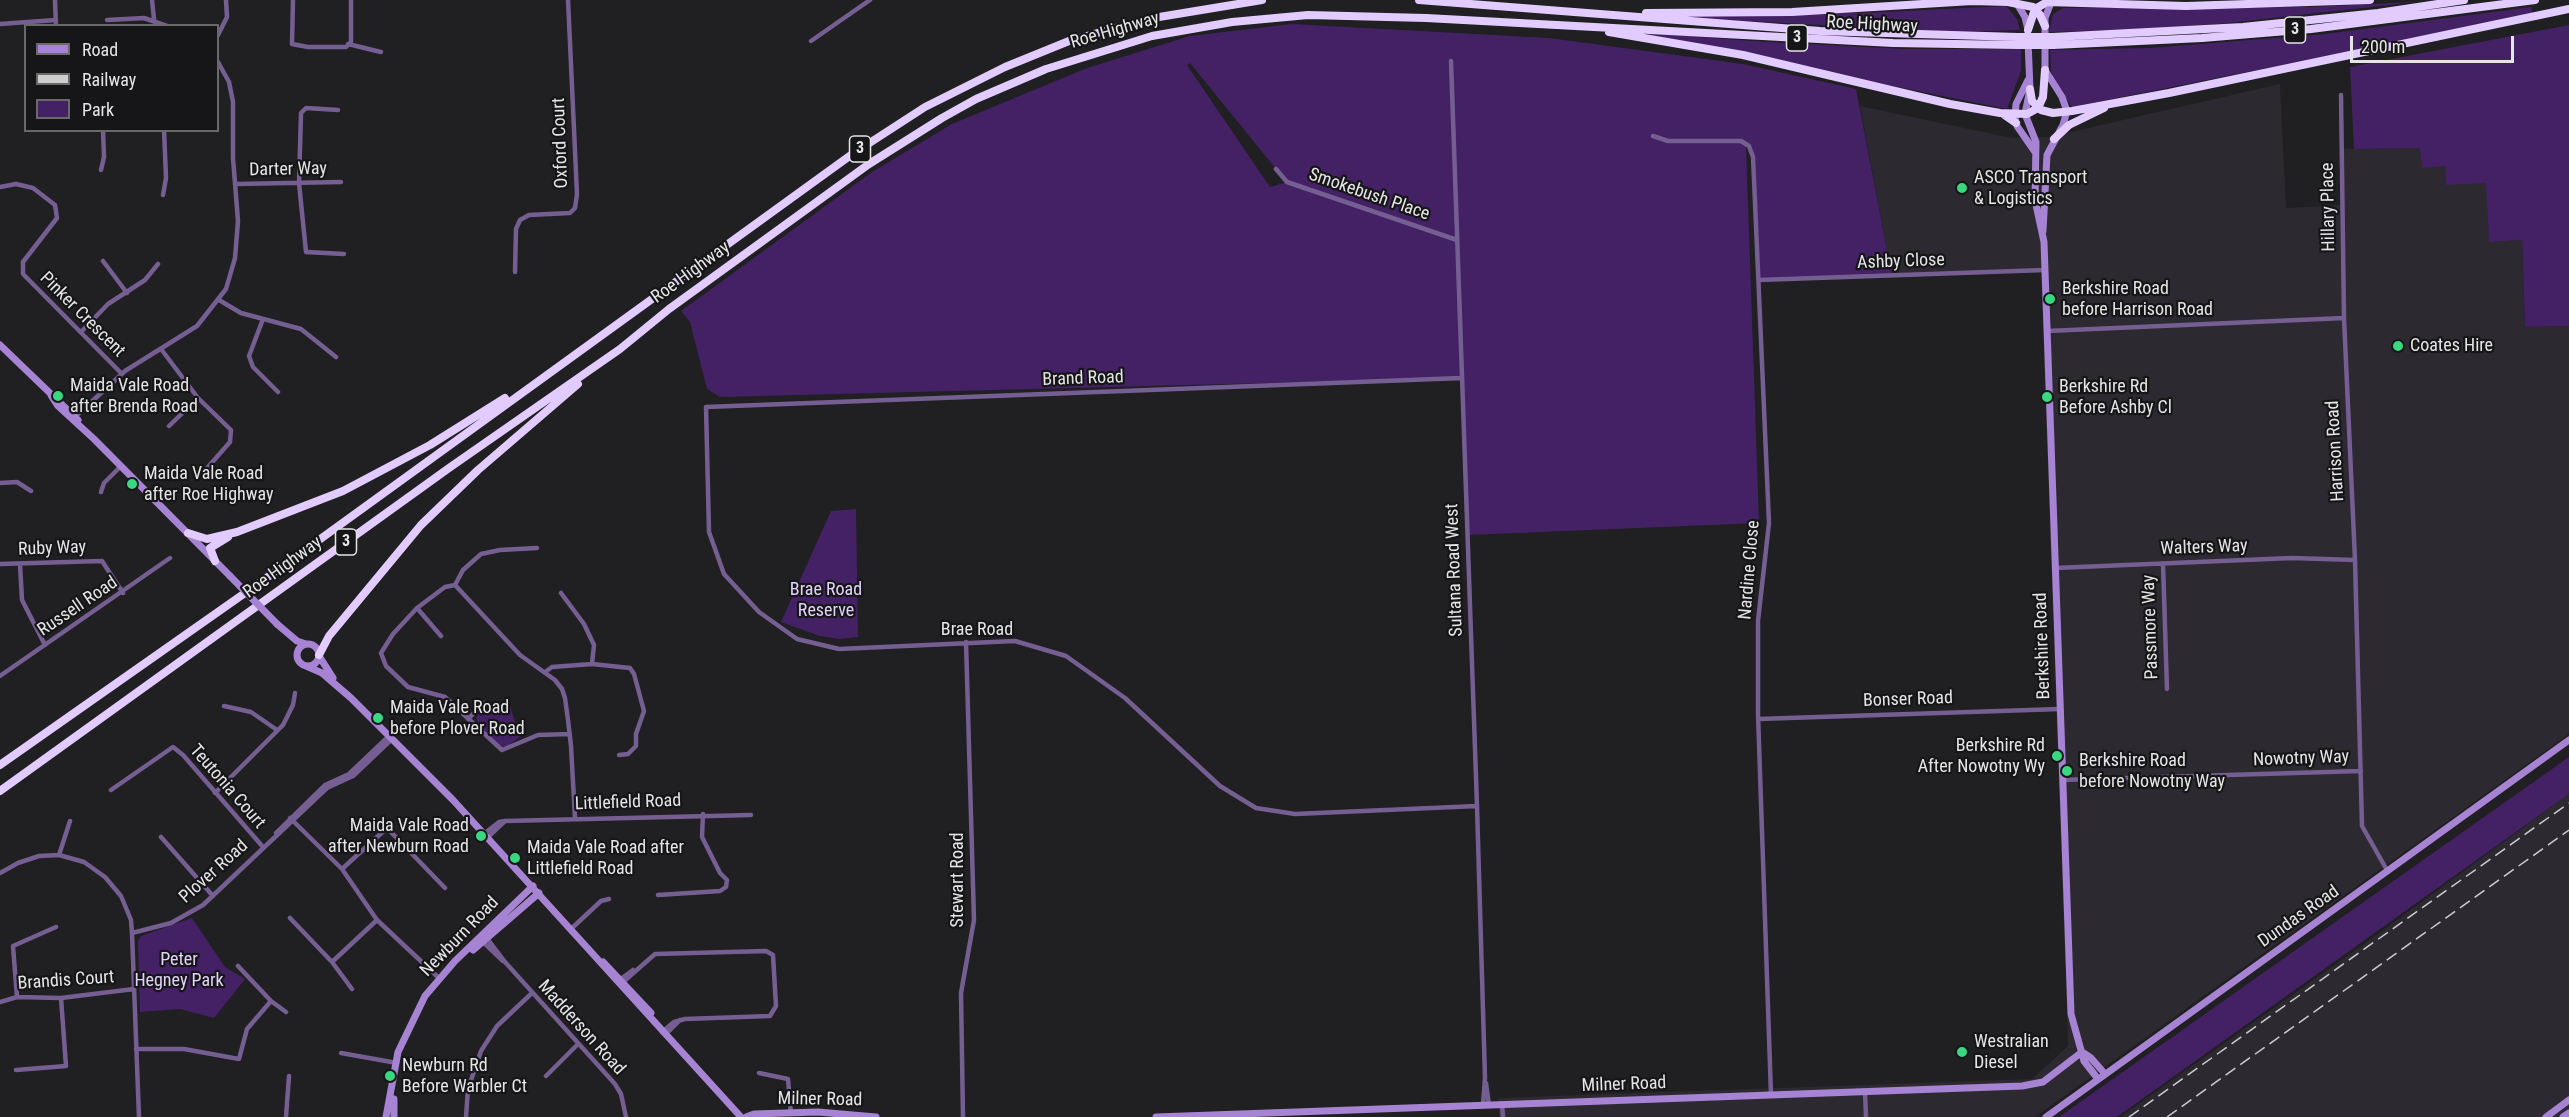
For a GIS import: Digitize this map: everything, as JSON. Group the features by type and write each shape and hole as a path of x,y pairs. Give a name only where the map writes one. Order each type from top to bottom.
{"highway":[{"name":"Roe Highway","path":"0,764 38,740 851,155 951,93 1005,67 1069,41 1148,19 1262,0"},
{"name":"Roe Highway","path":"1419,0 1866,34 2018,41"},
{"path":"2028,30 2035,9 2042,3 2051,1 2186,6 2370,0"},
{"name":"Roe Highway","path":"2053,41 2243,27 2378,13 2464,0"},
{"name":"Roe Highway","path":"0,791 449,468 620,349 669,309 909,137 976,99 1087,54 1163,33 1270,17 1346,14 1893,43 2202,38 2312,29 2535,0"},
{"path":"1594,13 1792,12 1975,1 2016,2 2035,9 2045,26"},
{"path":"2030,89 2032,101 2037,108 2047,112 2067,111 2114,104 2569,9"},
{"path":"1576,26 1743,55 1950,104 2000,113 2015,119 2037,108 2043,98 2045,70"},
{"path":"2054,139 2069,125 2114,104"},
{"path":"319,656 329,636 421,525 478,470 620,349"},
{"path":"188,533 207,539 237,532 343,491 430,445 542,377"},
{"path":"215,561 210,548 237,532"}],"main road":[{"path":"2051,1 2045,26 2045,70 2062,97 2067,111"},
{"path":"2016,2 2025,17 2028,30 2030,89 2025,114"},
{"path":"2030,73 2015,119 2035,152"},
{"name":"Berkshire Road","path":"2042,237 2045,166 2067,111"},
{"name":"Berkshire Road","path":"2025,114 2035,136 2035,200 2045,270 2071,1014 2084,1061 2098,1079"},
{"path":"1,348 51,395 55,404 75,420 285,632 297,641 316,647 329,674 487,835 741,1117"},
{"path":"285,632 298,658 306,666 322,673 351,698"},
{"path":"298,658 300,648 309,645"},
{"path":"306,666 313,665 319,656"},
{"name":"Dundas Road","path":"2046,1117 2388,873 2569,740"},
{"name":"Newburn Road","path":"386,1117 397,1064 417,1018 441,979 533,886"},
{"name":"Newburn Road","path":"482,938 539,893"},
{"name":"Berkshire Road","path":"2082,1052 2091,1058 2105,1074"},
{"name":"Milner Road","path":"1157,1117 2033,1085 2051,1077 2082,1052"},
{"name":"Newburn Road","path":"394,1117 397,1064"},
{"path":"2546,1117 2569,1100"},
{"name":"Milner Road","path":"746,1117 791,1113 845,1113 876,1117"},
{"path":"2563,1117 2569,1113"}],"street":[{"path":"0,22 56,23 55,0"},
{"path":"152,0 154,19"},
{"path":"219,33 227,17 226,0"},
{"path":"293,0 292,44 308,47 346,47 353,36 351,0"},
{"name":"Oxford Court","path":"515,272 516,229 520,220 528,215 570,213 574,208 577,194 568,0"},
{"path":"811,41 870,0"},
{"path":"107,20 154,19 163,24"},
{"path":"348,44 381,52"},
{"name":"Sultana Road West","path":"1451,61 1486,1105"},
{"path":"75,420 122,374 197,326 219,300 225,289 235,258 238,221 233,102 229,82 219,64"},
{"name":"Hillary Place","path":"2341,95 2344,318"},
{"path":"338,110 306,108 301,113 299,183 306,252 344,254"},
{"path":"101,170 104,157 103,132"},
{"path":"163,195 166,178 164,132"},
{"name":"Nardine Close","path":"1653,136 1668,141 1738,141 1749,147 1753,157 1769,523 1758,621 1758,719 1771,1095"},
{"name":"Smokebush Place","path":"1276,169 1287,182 1457,240"},
{"name":"Darter Way","path":"235,184 341,182"},
{"name":"Pinker Crescent","path":"0,187 16,184 33,188 58,209 57,218 22,268 23,274 122,374"},
{"path":"103,261 126,293"},
{"path":"81,332 108,304 146,280 158,264"},
{"name":"Ashby Close","path":"1759,280 2045,270"},
{"path":"219,300 241,313 302,328 336,357"},
{"path":"2047,331 2344,318"},
{"name":"Harrison Road","path":"2344,318 2355,560 2362,826 2388,873"},
{"path":"263,319 249,356 253,367 278,392"},
{"path":"161,350 198,398 228,426 232,434 230,442 208,467"},
{"name":"Brand Road","path":"706,407 1462,378"},
{"path":"169,426 198,398"},
{"name":"Brae Road","path":"706,407 709,532 724,574 759,612 797,639 839,649 1015,641 1066,656 1125,698 1220,786 1256,808 1295,814 1477,806"},
{"path":"101,492 104,483 121,466"},
{"path":"0,483 17,482 31,491"},
{"path":"455,585 460,572 481,554 500,550 537,548"},
{"name":"Russell Road","path":"0,676 123,593 170,558"},
{"name":"Walters Way","path":"2055,568 2292,558 2355,560"},
{"name":"Ruby Way","path":"0,564 102,561 123,593"},
{"path":"20,564 22,600 45,645"},
{"name":"Passmore Way","path":"2163,564 2167,689"},
{"path":"455,585 445,587 417,608 393,634 381,653 386,666 408,687 439,693 502,750 538,735 570,734"},
{"path":"455,585 520,655 559,684 564,693 570,734 575,818"},
{"path":"561,593 584,624 594,645 592,664"},
{"path":"417,608 441,636"},
{"name":"Stewart Road","path":"963,1117 961,993 974,920 966,642"},
{"path":"545,672 552,667 592,664 627,666 634,674 644,711 636,734 636,746 628,754 619,755"},
{"path":"215,793 288,718 295,693"},
{"path":"468,719 484,703"},
{"path":"224,706 251,712 277,730"},
{"name":"Bonser Road","path":"1758,719 2060,709"},
{"name":"Plover Road","path":"132,933 171,923 192,913 213,896 325,785 349,774 391,737"},
{"name":"Teutonia Court","path":"111,790 162,752 173,747 263,847"},
{"name":"Nowotny Way","path":"2062,780 2361,771"},
{"path":"658,895 720,891 726,886 727,880 720,873 702,837 703,814"},
{"name":"Littlefield Road","path":"487,835 499,822 505,821 703,814 751,815"},
{"path":"291,820 342,869 377,920 441,979"},
{"path":"59,855 70,821"},
{"path":"342,869 387,828 445,888"},
{"path":"161,837 213,896"},
{"path":"0,873 37,856 59,855 84,862 105,877 121,896 131,920 139,1117"},
{"path":"571,929 601,901 609,899"},
{"path":"290,918 332,962 352,989"},
{"path":"332,962 377,920"},
{"path":"17,997 13,946 56,927"},
{"name":"Madderson Road","path":"482,938 615,1084 621,1094 626,1117"},
{"path":"620,982 655,954 766,951 773,955 777,1006 770,1016 680,1020 665,1032"},
{"path":"238,966 271,1001 286,1012"},
{"name":"Brandis Court","path":"0,1002 17,997 61,998 134,989"},
{"path":"465,1117 468,1089 481,1051 497,1026 532,993"},
{"path":"16,1070 66,1066 61,998"},
{"path":"136,1049 184,1049 238,1059 248,1029 271,1001"},
{"path":"546,1076 578,1044"},
{"path":"341,1053 397,1064"},
{"path":"759,1073 788,1079 791,1113"},
{"path":"286,1117 289,1076"},
{"path":"1865,1092 1866,1117"},
{"path":"1502,1104 1503,1117"}],"shaded area":[{"path":"2280,84 2286,208 2343,205 2342,149 2421,148 2445,166 2487,183 2489,242 2522,240 2525,327 2569,326 2569,734 2035,1117 1499,1117 1498,1098 2032,1079 2068,1046 2041,270 1892,276 1860,106 2012,138 2049,137"},
{"path":"2569,794 2569,1117 2120,1117 2364,944"}],"green space":[{"path":"2416,2 2219,24 2049,32 2053,14 2063,8 2308,7"},
{"path":"2006,6 2017,19 2020,30 1950,32 1636,15 1862,13"},
{"path":"2531,7 2533,15 2072,107 2054,80 2051,70 2050,50 2150,48 2325,34"},
{"path":"1292,24 1549,38 1743,64 1856,89 1892,276 1759,280 1753,157 1746,144 1759,523 1468,535 1462,378 720,397 707,389 690,322 681,311 872,172 952,124 1087,68 1190,36","holes":["1190,63 1287,182 1270,187 1187,65"]},
{"path":"2569,25 2569,326 2525,327 2522,240 2489,242 2486,183 2446,185 2445,166 2422,168 2420,148 2354,149 2350,67"},
{"path":"1616,30 1752,41 1904,49 2021,49 2021,71 2007,109"},
{"name":"Brae Road Reserve","path":"856,509 858,637 839,639 820,636 781,622 831,511"},
{"path":"510,706 520,737 506,747 500,746 479,726 476,717 481,711"},
{"path":"2569,757 2569,794 2117,1117 2059,1117"},
{"name":"Peter Hegney Park","path":"192,918 225,967 245,979 214,1018 180,1009 140,1012 138,941 141,936"}],"railway":[{"path":"2129,1117 2569,803"},
{"path":"2167,1117 2569,830"}],"place":[{"name":"ASCO Transport & Logistics","path":"1962,188"},
{"name":"Berkshire Road before Harrison Road","path":"2050,299"},
{"name":"Coates Hire","path":"2398,346"},
{"name":"Maida Vale Road after Brenda Road","path":"58,396"},
{"name":"Berkshire Rd Before Ashby Cl","path":"2047,397"},
{"name":"Maida Vale Road after Roe Highway","path":"132,484"},
{"name":"Maida Vale Road before Plover Road","path":"378,718"},
{"name":"Berkshire Rd After Nowotny Wy","path":"2057,756"},
{"name":"Berkshire Road before Nowotny Way","path":"2067,771"},
{"name":"Maida Vale Road after Newburn Road","path":"481,836"},
{"name":"Maida Vale Road after Littlefield Road","path":"515,858"},
{"name":"Westralian Diesel","path":"1962,1052"},
{"name":"Newburn Rd Before Warbler Ct","path":"390,1076"}]}
